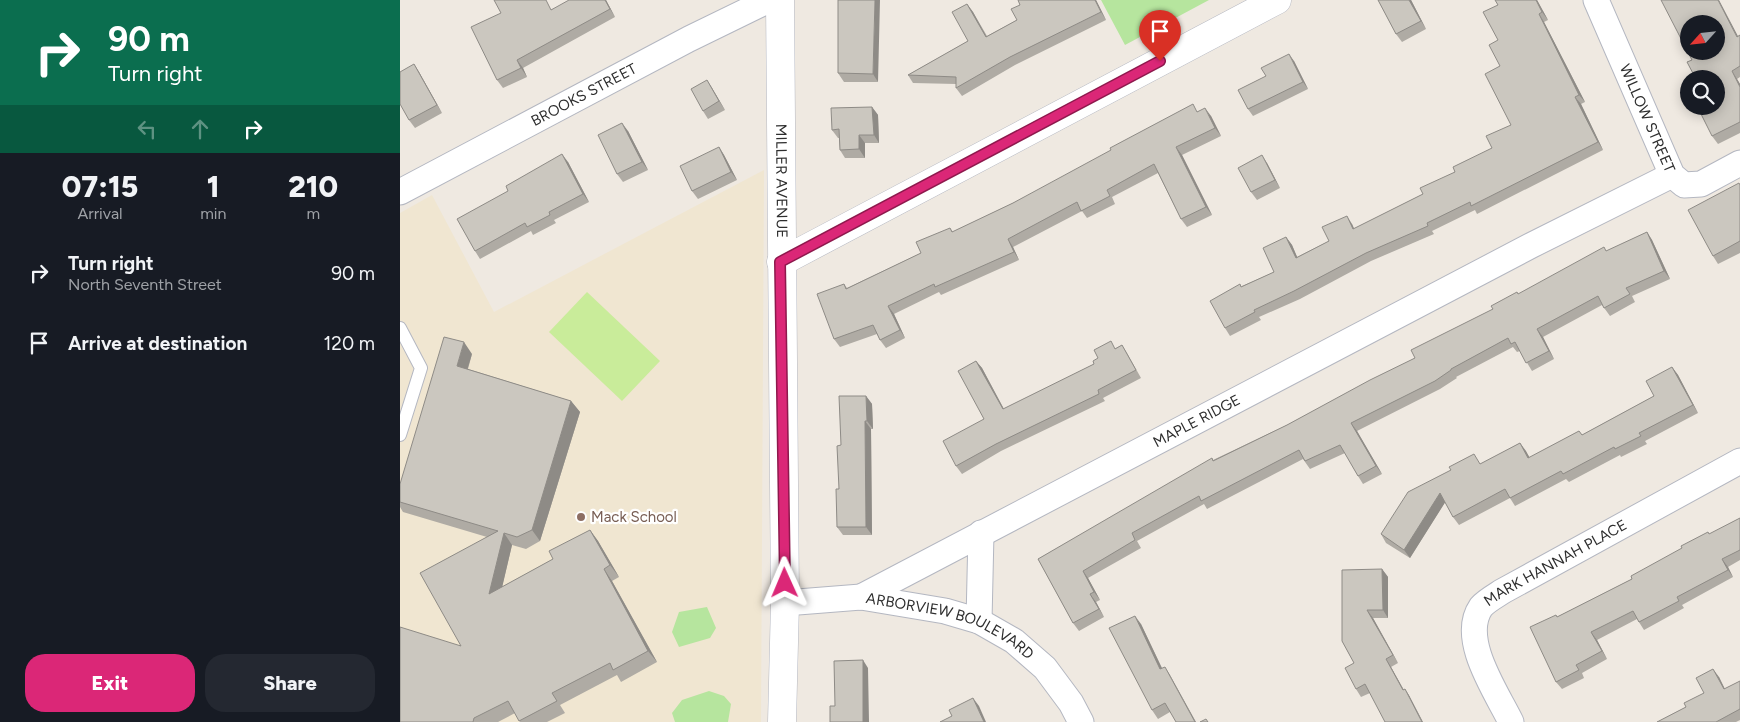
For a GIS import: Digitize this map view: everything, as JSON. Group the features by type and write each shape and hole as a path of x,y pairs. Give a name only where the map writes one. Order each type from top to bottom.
{"main road":[{"name":"MILLER AVENUE","path":"780,0 780,262 785,603 782,722"},
{"path":"780,262 1277,0"}],"street":[{"name":"BROOKS STREET","path":"400,192 689,39 769,0"},
{"name":"WILLOW STREET","path":"1532,245 1672,175 1596,0"},
{"path":"1672,175 1684,185 1701,184 1740,163"},
{"name":"MAPLE RIDGE","path":"861,597 1383,325 1532,245"},
{"name":"MARK HANNAH PLACE","path":"1511,722 1482,665 1473,632 1482,607 1503,591 1740,461"},
{"path":"979,621 981,533"},
{"name":"ARBORVIEW BOULEVARD","path":"785,603 861,597 944,611 979,621 1014,641 1045,668 1071,703 1080,722"}],"lane":[{"path":"400,328 421,368 400,435"}],"shaded area":[{"name":"Mack School","path":"764,170 761,722 400,722 400,213 432,195 494,312"}],"green space":[{"path":"1101,0 1209,0 1125,45"},
{"path":"587,292 660,361 622,401 549,332"},
{"path":"707,607 716,628 710,638 679,647 672,632 679,612"},
{"path":"709,691 724,696 731,704 728,722 675,722 672,713 682,700"}],"building":[{"path":"494,0 546,0 551,10 569,0 605,0 610,9 517,60 521,68 497,80 471,27 501,13"},
{"path":"838,0 875,0 873,74 838,73"},
{"path":"1018,0 1095,0 1101,12 1010,57 956,88 956,77 908,75 968,41 952,12 967,4 986,37 1017,20 1011,9 1020,5"},
{"path":"1378,0 1409,0 1421,21 1396,34"},
{"path":"1495,0 1536,0 1542,12 1539,14 1579,95 1575,97 1598,142 1471,206 1470,202 1427,223 1428,226 1366,253 1254,310 1255,312 1225,328 1210,301 1240,284 1241,287 1274,272 1263,248 1286,237 1296,258 1329,241 1322,227 1347,216 1353,229 1423,194 1420,188 1455,172 1453,167 1492,148 1486,136 1511,125 1485,74 1500,66 1489,45 1498,40 1483,12 1498,5"},
{"path":"1661,0 1718,0 1737,37 1740,35 1740,66 1732,71 1740,87 1740,122 1712,136 1702,115 1725,115 1725,70 1691,70 1687,62 1692,60 1725,60 1725,15 1680,15 1680,37"},
{"path":"1289,54 1303,82 1248,109 1238,90 1266,76 1261,68"},
{"path":"414,64 437,105 409,120 400,104 400,72"},
{"path":"707,80 719,101 703,111 691,89"},
{"path":"1193,104 1197,112 1205,108 1215,128 1176,147 1206,207 1181,219 1154,164 1107,190 1110,196 1081,211 1077,202 1008,239 1014,252 935,287 934,284 888,306 900,330 880,340 873,325 834,339 817,294 844,284 846,289 921,253 916,242 950,228 952,232 1013,203"},
{"path":"872,107 874,135 859,135 859,149 840,150 839,129 832,130 831,108"},
{"path":"622,123 642,162 617,174 598,135"},
{"path":"719,147 731,172 692,191 680,166"},
{"path":"562,154 583,194 549,212 550,215 527,227 525,223 475,251 457,219 508,191 506,186"},
{"path":"1262,155 1275,180 1251,192 1238,168"},
{"path":"1739,183 1740,241 1713,256 1688,210"},
{"path":"1647,232 1664,271 1626,288 1630,294 1604,308 1598,296 1537,329 1549,351 1526,363 1515,342 1511,344 1508,338 1451,369 1435,381 1351,423 1376,466 1358,476 1340,445 1305,461 1299,450 1201,501 1199,496 1132,533 1135,540 1083,571 1094,592 1090,594 1099,609 1073,623 1038,559 1212,458 1213,461 1287,425 1415,358 1411,350 1493,309 1491,306 1517,292 1518,294 1604,247 1606,251"},
{"path":"444,337 464,342 457,366 571,401 532,530 517,537 504,533 489,594 553,559 549,551 590,530 610,565 604,569 648,651 613,670 610,663 552,693 557,701 519,721 508,701 474,718 473,722 400,722 400,627 461,646 420,573 498,531 400,502 400,484"},
{"path":"1111,341 1115,349 1122,345 1136,370 1098,390 1099,394 996,444 956,466 943,441 984,419 958,371 976,361 1003,409 1094,364 1093,361 1098,358 1094,350"},
{"path":"1672,367 1693,405 1639,433 1641,436 1615,449 1614,447 1563,474 1561,471 1510,498 1505,489 1453,517 1440,493 1404,550 1381,534 1408,492 1451,470 1449,467 1474,454 1480,464 1520,443 1528,458 1579,431 1582,435 1654,396 1646,381"},
{"path":"839,396 866,396 866,527 837,527 836,489 839,489 837,446 841,445"},
{"path":"1740,518 1740,550 1722,559 1728,570 1677,597 1679,601 1639,622 1633,611 1591,632 1602,651 1576,665 1579,670 1556,682 1530,627 1556,615 1557,617 1632,579 1631,576 1682,548 1681,546"},
{"path":"1382,569 1383,610 1367,610 1393,655 1386,659 1403,690 1405,689 1422,722 1385,722 1365,684 1356,689 1345,668 1354,663 1342,641 1342,570"},
{"path":"1135,616 1160,669 1165,667 1195,722 1176,722 1165,703 1152,710 1109,628"},
{"path":"863,660 863,722 830,722 830,706 835,706 834,661"},
{"path":"1713,669 1724,689 1740,681 1740,709 1716,722 1657,722 1686,707 1684,703 1704,693 1696,678"},
{"path":"973,698 984,722 940,722 952,716 949,710"}],"place":[{"name":"Mack School","path":"581,517"}],"route":[{"path":"785,583 780,262 1160,61"}]}
